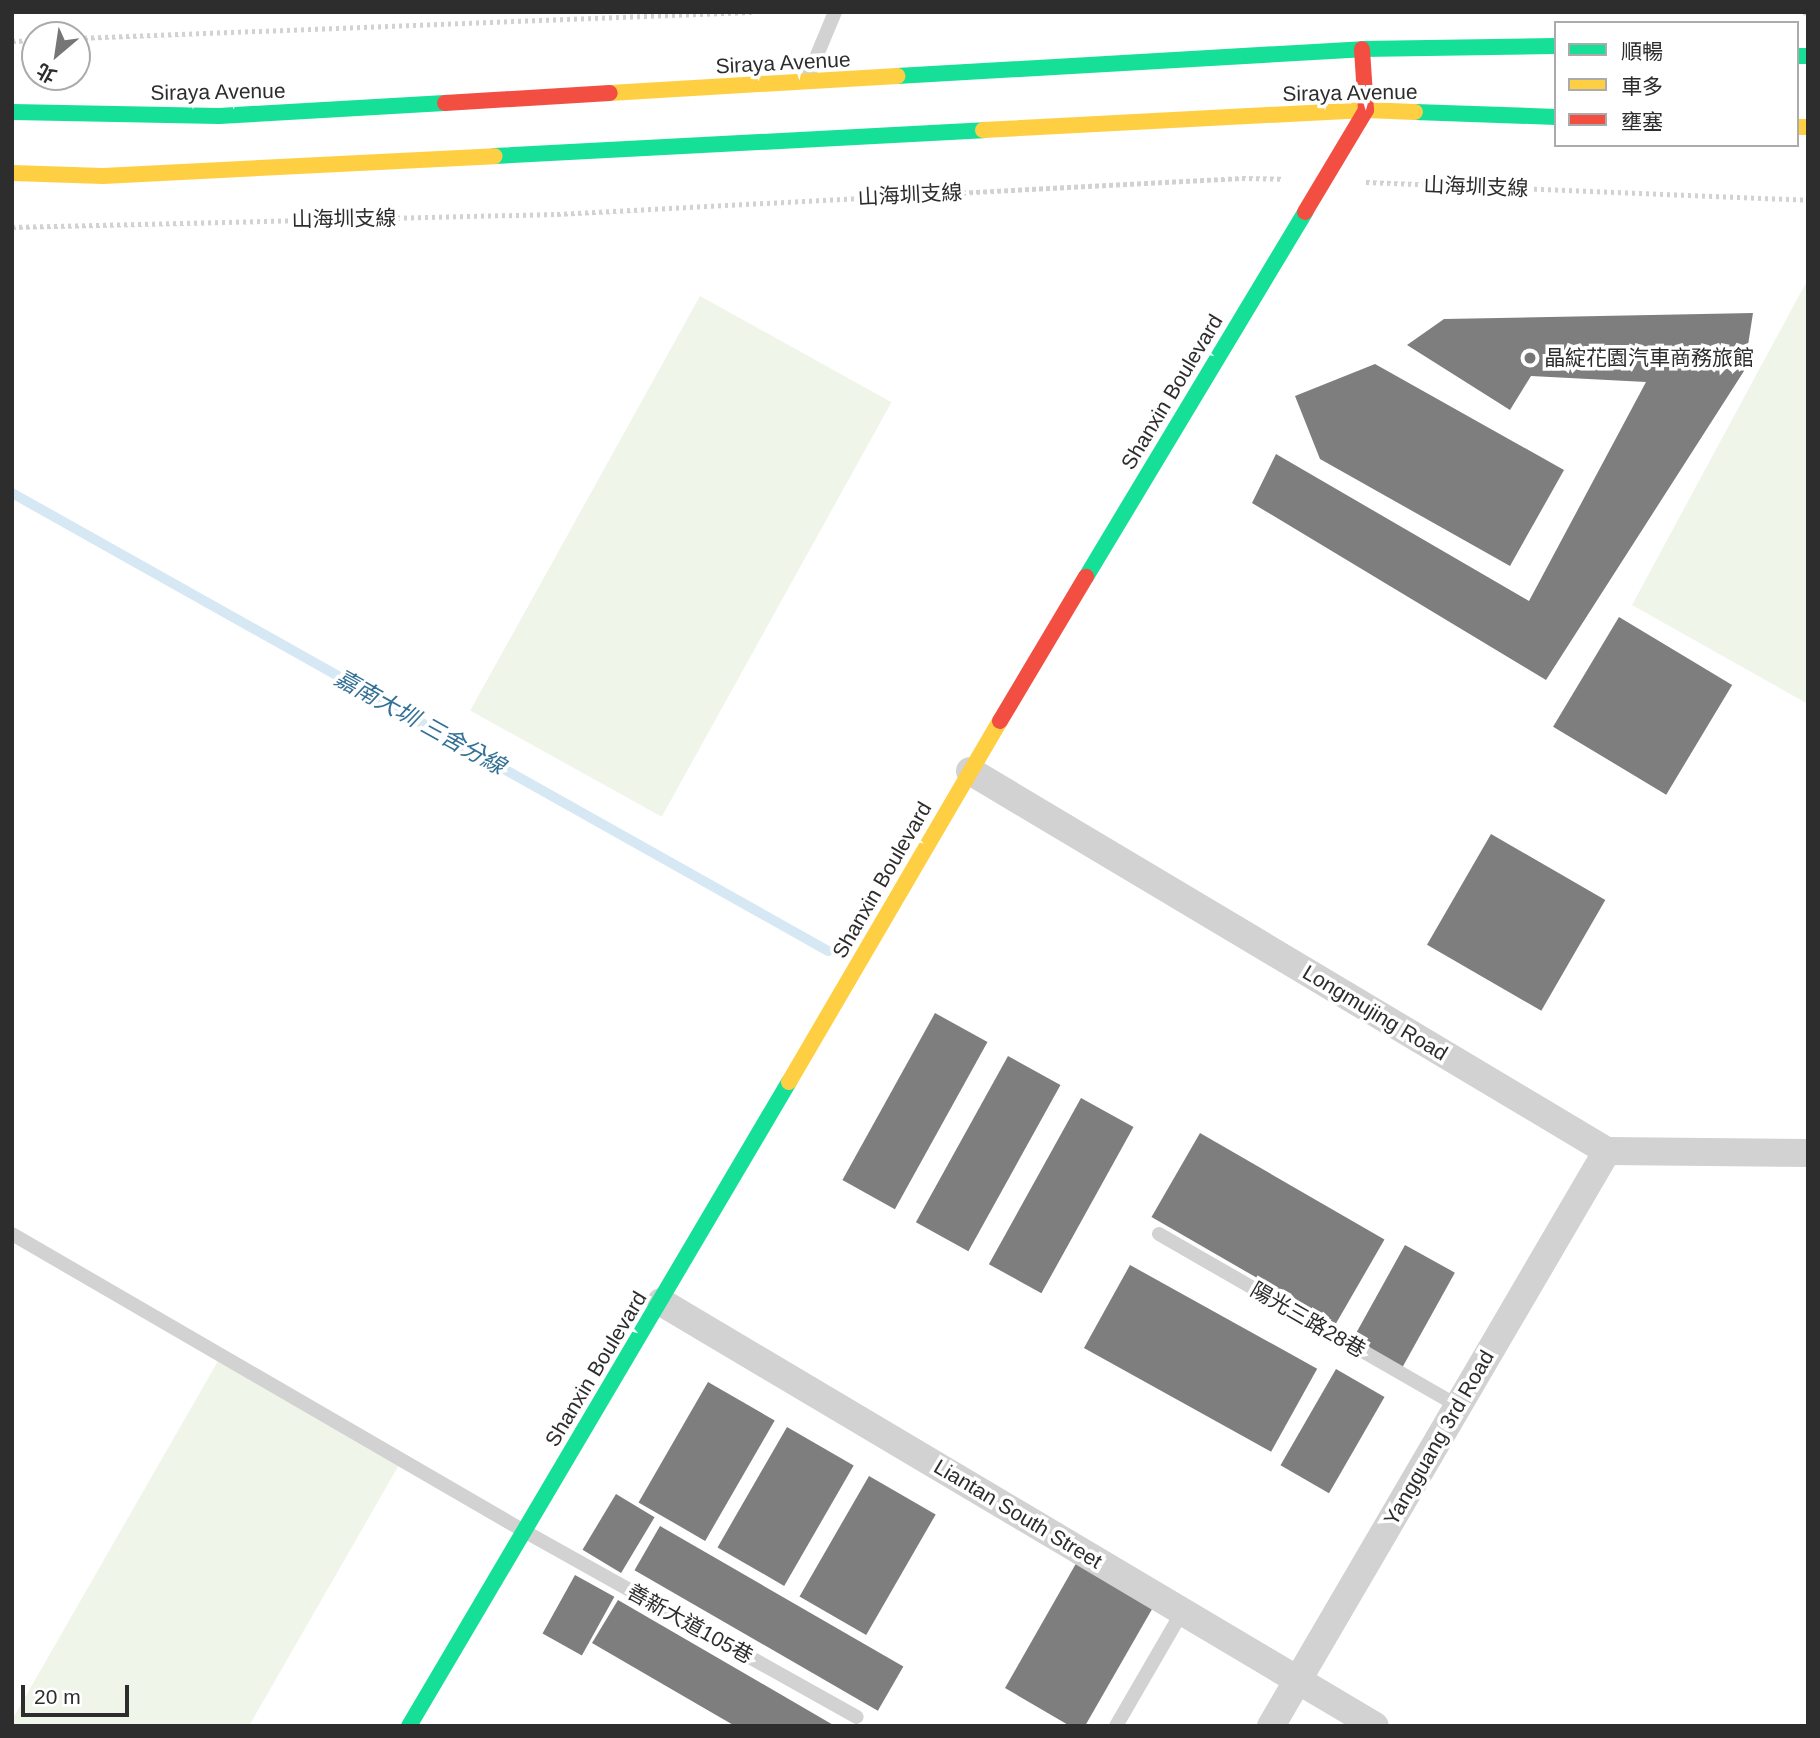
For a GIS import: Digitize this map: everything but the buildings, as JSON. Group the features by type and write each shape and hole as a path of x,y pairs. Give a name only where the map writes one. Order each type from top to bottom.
{"street":[{"name":"Siraya Avenue","path":"12,112 219,116 1362,49 1554,46"},
{"path":"1362,49 1366,110"},
{"name":"Siraya Avenue","path":"12,173 103,176 1366,110 1554,117"},
{"name":"Shanxin Boulevard","path":"409,1726 661,1302 970,771 1366,110"},
{"name":"Longmujing Road","path":"970,771 1607,1151"},
{"path":"1607,1151 1808,1153"},
{"name":"Yangguang 3rd Road","path":"1271,1726 1607,1151"},
{"name":"Liantan South Street","path":"661,1302 1375,1726"}],"lane":[{"path":"806,83 835,12"},
{"name":"善新大道105巷","path":"12,1234 524,1531 857,1717"},
{"name":"陽光三路28巷","path":"1159,1234 1458,1406"},
{"path":"1116,1726 1182,1612"}],"path":[{"path":"91,37 751,12"},
{"path":"1802,12 1808,13"},
{"name":"山海圳支線","path":"12,227 558,214 1242,178 1808,200"}],"shaded area":[{"path":"1808,279 1808,704 1632,605"},
{"path":"700,296 892,402 662,817 470,711"},
{"path":"218,1361 399,1465 249,1726 12,1726 12,1720"}],"waterway":[{"name":"嘉南大圳 三舍分線","path":"12,493 828,951"}],"traffic: fast":[{"path":"897,76 1362,49 1554,46"},
{"path":"1799,56 1808,56"},
{"path":"12,112 219,116 445,103"},
{"path":"1415,112 1554,117"},
{"path":"494,156 983,130"},
{"path":"1086,577 1305,212"},
{"path":"409,1726 789,1082"}],"traffic: slow":[{"path":"610,93 897,76"},
{"path":"983,130 1366,110 1415,112"},
{"path":"1799,127 1808,127"},
{"path":"12,173 103,176 494,156"},
{"path":"789,1082 1000,721"}],"traffic: jam":[{"path":"1305,212 1366,110 1362,49"},
{"path":"445,103 610,93"},
{"path":"1000,721 1086,577"}],"place":[{"name":"晶綻花園汽車商務旅館","path":"1530,358"}]}
